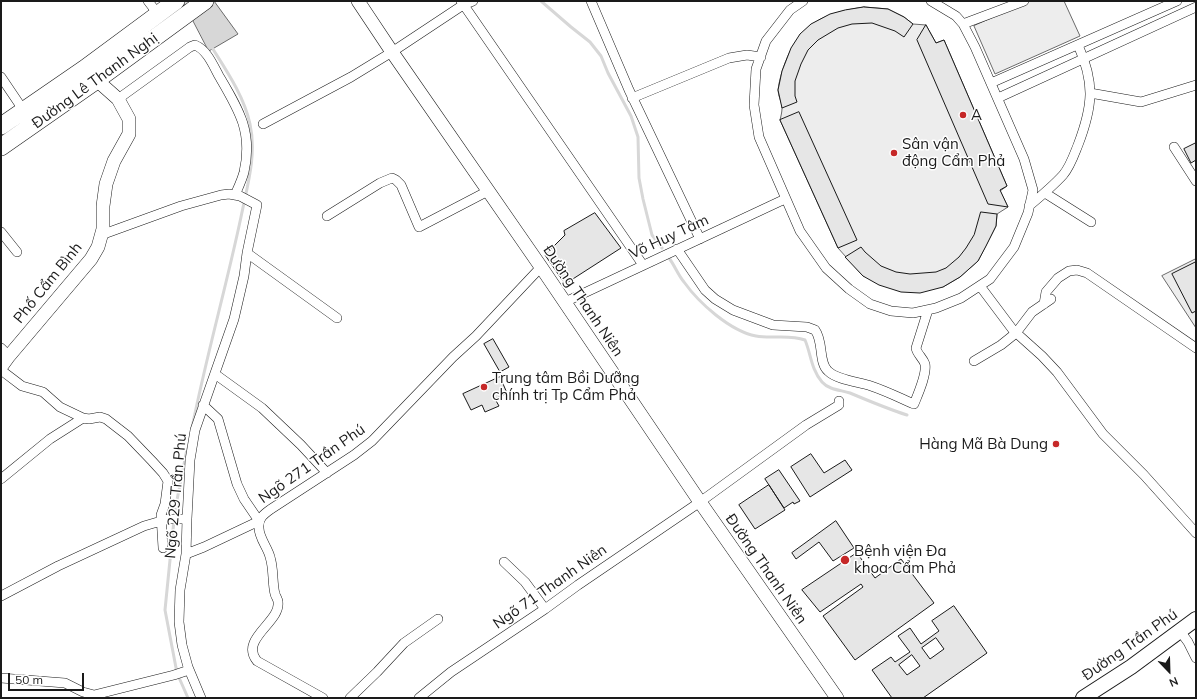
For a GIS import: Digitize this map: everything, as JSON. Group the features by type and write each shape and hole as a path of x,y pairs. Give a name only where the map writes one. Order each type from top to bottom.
{"highway":[{"name":"Đường Lê Thanh Nghị","path":"1,126 84,69 153,7 176,1"},
{"name":"Đường Lê Thanh Nghị","path":"1,147 97,80 205,1"}],"main road":[{"name":"Đường Trần Phú","path":"1083,698 1132,667 1196,619"}],"street":[{"name":"Đường Thanh Niên","path":"358,1 565,302 700,502 836,698"},
{"path":"263,124 351,77 392,52 462,3 473,1"},
{"path":"590,1 632,98 700,239"},
{"path":"804,1 790,10 766,42 756,69 754,104 759,137 800,232 826,268 849,290 870,304 891,310 913,313 936,308 961,298 990,279 1014,247 1028,213 1033,190 1024,159 975,47 963,24 956,16 931,1"},
{"path":"963,24 1024,1"},
{"path":"991,83 1176,1"},
{"path":"462,3 643,265"},
{"path":"998,98 1192,6"},
{"path":"101,235 181,206 221,195 229,194 238,196 244,173 247,149 245,128 229,93 209,57 200,47 195,45 118,98"},
{"path":"1029,206 1064,174 1073,158 1082,135 1090,106 1090,93 1088,68 1078,45"},
{"path":"632,98 729,58 747,55 761,57"},
{"name":"Phố Cẩm Bình","path":"1,367 5,352 91,259 98,247 103,229 103,206 106,184 114,161 129,134 130,119 118,98 84,69"},
{"path":"1,77 24,111"},
{"path":"1090,93 1141,102 1196,86"},
{"path":"1174,147 1196,181"},
{"path":"327,216 380,183 392,178 401,185 419,227 488,191"},
{"path":"1044,193 1091,222"},
{"name":"Ngõ 229 Trần Phú","path":"201,698 187,671 179,622 180,590 186,554 179,519 194,430 234,319 244,276 253,203 238,196"},
{"name":"Võ Huy Tâm","path":"565,302 785,199"},
{"path":"1,232 17,252"},
{"path":"677,249 705,290 715,299 734,310 772,325 807,327 815,330 820,341 823,362 828,372 850,381 871,386 914,404 925,370 923,361 917,353 916,348 928,310"},
{"path":"246,253 337,318"},
{"name":"Ngõ 271 Trần Phú","path":"323,698 256,661 253,657 252,652 256,639 276,613 278,607 270,556 258,529 261,516 270,508 327,473 372,441 453,357 476,336 541,267"},
{"path":"974,361 1002,345 1016,333 1032,312 1048,301 1046,292 1058,278 1069,271 1077,270 1086,273 1196,348"},
{"path":"980,286 1016,333 1042,356 1057,372 1103,434 1144,475 1196,533"},
{"path":"1,370 22,386 43,392 60,407 83,418 89,419 100,417 106,419 128,436 163,474 168,481 161,520 163,548"},
{"path":"215,374 262,408 301,445 327,473"},
{"name":"Ngõ 71 Thanh Niên","path":"418,698 451,672 545,610 578,584 700,502 806,425 839,405 839,401"},
{"path":"186,554 259,521 244,499 218,419 203,405"},
{"path":"1,479 50,439 83,418"},
{"path":"1,596 134,530 161,520 179,519"},
{"path":"504,562 525,582 545,610"},
{"path":"350,698 404,643 438,619"},
{"path":"1180,631 1188,642 1196,658"},
{"path":"1,678 65,683 83,692 96,696 187,671"}],"shaded area":[{"path":"183,1 214,1 238,34 209,51"},
{"path":"1030,1 1064,1 1080,36 995,74 974,26"},
{"name":"Sân vận động Cẩm Phả","path":"864,7 888,9 904,17 913,24 926,25 936,43 944,40 1007,186 1000,191 1008,207 997,214 996,226 978,261 960,277 943,287 863,276 838,248 780,120 782,108 778,90 780,80 791,49 798,38 815,22 825,17 850,9"},
{"path":"1196,259 1196,328 1162,276"}],"building":[{"path":"864,7 888,9 904,17 913,24 904,37 895,31 872,23 852,24 838,28 818,40 808,50 795,81 795,96 797,102 782,108 778,90 782,71 791,48 800,34 811,24 830,14"},
{"name":"A","path":"926,25 936,43 944,40 1007,186 1000,190 1008,207 988,204 917,40"},
{"path":"799,112 857,240 838,248 780,120"},
{"path":"1196,143 1196,160 1191,163 1184,149"},
{"path":"981,212 997,214 996,226 986,246 978,261 960,277 943,287 920,293 901,292 879,285 863,276 845,257 861,247 881,266 896,272 910,274 936,272 946,268 959,257 966,248 974,235"},
{"path":"595,213 621,248 565,284 545,255 565,235 564,231"},
{"path":"1196,262 1196,311 1192,313 1172,274"},
{"path":"493,339 509,367 500,372 484,344"},
{"path":"500,377 507,393 495,399 499,406 485,412 482,405 471,410 463,394"},
{"path":"811,454 824,473 845,460 852,470 810,497 791,467"},
{"path":"779,470 800,501 794,504 793,502 784,508 765,479"},
{"path":"769,485 785,510 755,529 739,505"},
{"path":"836,521 854,548 833,561 819,542 796,559 792,553"},
{"path":"857,553 875,578 901,559 934,603 855,660 823,616 863,587 861,584 820,612 802,590"},
{"path":"954,606 987,653 923,698 892,698 872,670 891,657 895,662 910,652 898,636 910,628 921,644 939,631 932,621","holes":["936,638 944,649 930,659 922,648","912,655 920,666 907,675 899,665"]}],"waterway":[{"path":"541,1 590,42 601,56 608,73 631,116 638,137 639,178 643,199 652,235 662,248"},
{"path":"192,428 203,375 235,244 252,159 252,136 247,114 239,93 211,46"},
{"path":"669,258 680,276 698,299 726,322 746,333 756,336 793,337 805,340 813,367 818,377 825,385 907,415"},
{"path":"187,449 175,510 165,610 177,673 188,698"}],"place":[{"name":"A","path":"963,115"},
{"name":"Sân vận động Cẩm Phả","path":"894,153"},
{"name":"Trung tâm Bồi Dưỡng chính trị Tp Cẩm Phả","path":"484,387"},
{"name":"Hàng Mã Bà Dung","path":"1056,444"},
{"name":"Bệnh viện Đa khoa Cẩm Phả","path":"845,560"}]}
